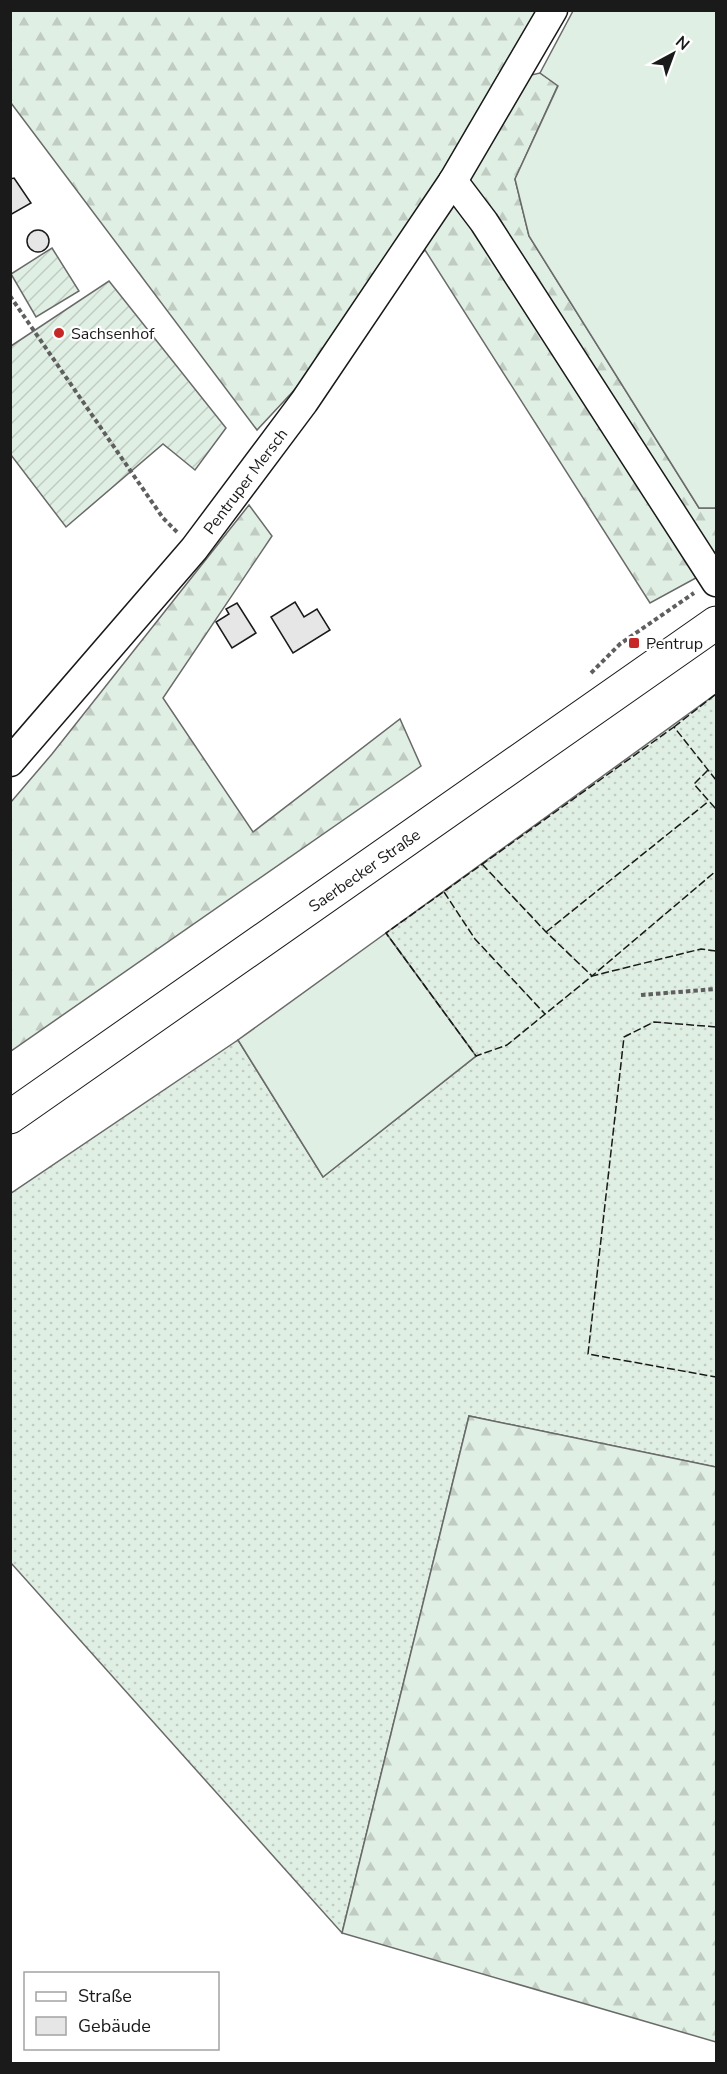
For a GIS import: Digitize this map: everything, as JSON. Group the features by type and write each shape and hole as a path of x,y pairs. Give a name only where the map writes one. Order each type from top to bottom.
{"main road":[{"name":"Saerbecker Straße","path":"10,1117 717,623"}],"street":[{"name":"Pentruper Mersch","path":"10,762 194,549 304,402 453,181 553,10"},
{"path":"453,181 484,222 717,582"}],"path":[{"path":"10,296 163,518 194,549"},
{"path":"641,995 717,989"}],"green space":[{"path":"11,11 536,11 496,83 540,73 558,85 515,179 529,236 699,508 716,508 716,567 650,603 425,250 257,430 11,103"},
{"path":"573,11 716,11 716,508 699,508 529,236 515,179 558,86 540,73"},
{"path":"52,248 79,291 36,317 11,274"},
{"path":"109,281 226,428 195,470 163,444 66,527 11,455 11,346"},
{"path":"249,505 272,536 163,698 253,832 400,719 421,766 11,1051 11,802 52,754"},
{"path":"716,694 716,1467 469,1416 342,1933 11,1563 10,1194 238,1040 323,1177 476,1056 386,933"},
{"path":"386,933 476,1056 323,1177 238,1040"},
{"path":"469,1416 716,1467 716,2042 342,1933"}],"building":[{"path":"14,178 31,203 10,215 10,179"},
{"path":"38,230 46,233 49,241 46,249 38,252 30,249 27,241 30,233"},
{"path":"295,602 304,617 317,609 330,630 293,653 271,617"},
{"path":"237,603 256,633 232,648 216,622 229,614 226,609"}],"fence":[{"path":"674,727 716,694"},
{"path":"716,780 674,727 386,933 476,1056 507,1045 592,976 701,949 716,951"},
{"path":"708,770 694,784 716,809"},
{"path":"546,932 709,801"},
{"path":"482,864 546,932 592,976 716,871"},
{"path":"444,892 475,939 545,1014"},
{"path":"716,1027 654,1022 624,1037 588,1354 716,1377"}],"place":[{"name":"Sachsenhof","path":"59,333"},
{"name":"Pentrup","path":"634,643"}]}
